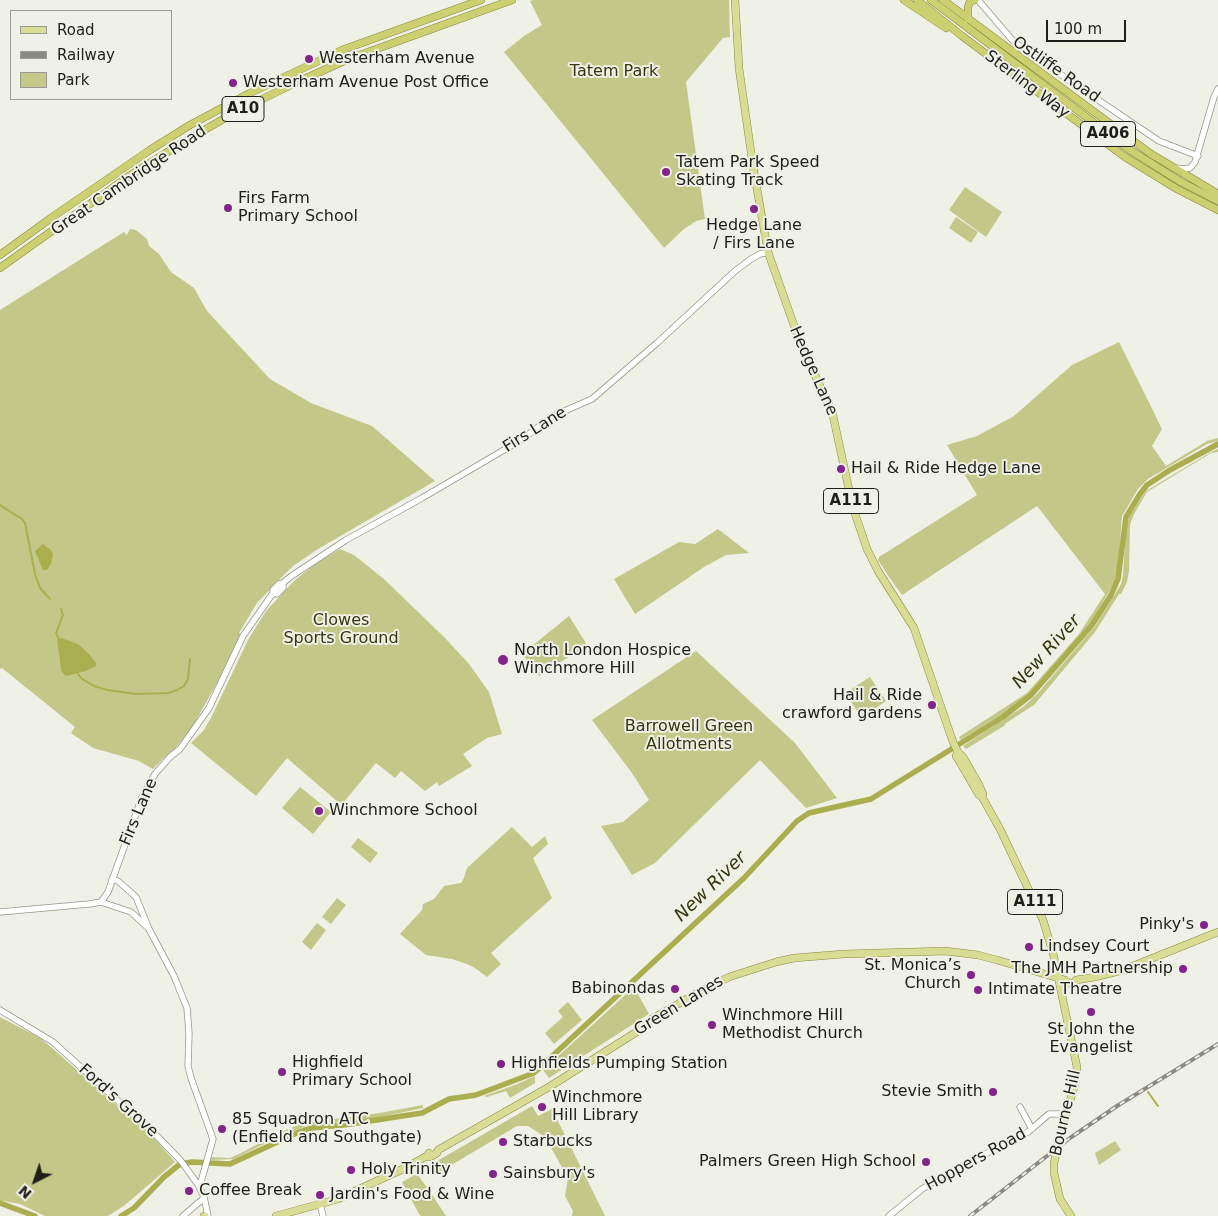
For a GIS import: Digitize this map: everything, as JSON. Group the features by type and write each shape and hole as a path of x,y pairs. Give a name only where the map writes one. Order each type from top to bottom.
{"highway":[{"name":"Great Cambridge Road","path":"0,255 130,163 190,125 235,100 342,50 481,0"},
{"name":"Great Cambridge Road","path":"0,268 129,176 232,114 346,60 512,0"},
{"name":"A406","path":"904,0 937,23 962,36"},
{"name":"Sterling Way","path":"917,0 962,36 1125,157 1164,182 1218,210"},
{"name":"Sterling Way","path":"931,0 1138,155 1181,182 1218,201"},
{"name":"A406","path":"943,0 1170,166 1218,194"},
{"path":"968,19 970,2 976,0"}],"main road":[{"name":"Hedge Lane","path":"736,0 739,68 768,252 802,348 832,411 853,508 867,549 878,571 914,628 958,752 956,756 972,784 982,796 1000,829 1043,920 1062,980"},
{"name":"Green Lanes","path":"276,1216 344,1197 428,1156 428,1153 435,1149 438,1150 548,1087 643,1028 652,1019 729,976 794,958 844,954 945,951 978,955 1062,980 1073,977 1076,980 1123,970 1218,932"},
{"name":"Bourne Hill","path":"1062,980 1078,1067 1054,1163 1054,1173 1060,1199 1071,1216"}],"street":[{"name":"Ostliffe Road","path":"976,0 1008,36 1066,79 1160,141 1197,159"},
{"path":"1170,166 1176,169 1185,169 1193,165 1197,159 1214,97 1218,90"},
{"name":"Firs Lane","path":"101,902 108,892 142,797 154,774 180,749 196,729 209,708 242,636 273,593 277,594 290,577 346,540 522,440 553,416 592,399 657,343 735,271 751,259 768,252"},
{"path":"112,879 118,881 136,898 187,1008 189,1033 188,1066 213,1139 208,1162 199,1186"},
{"path":"0,912 101,902 131,912 149,928"},
{"name":"Ford's Grove","path":"0,1010 53,1042 158,1136 183,1164 199,1186 204,1198 206,1216"},
{"path":"1020,1107 1032,1129"},
{"name":"Hoppers Road","path":"888,1216 915,1194 941,1177 1032,1129 1049,1114 1066,1114"},
{"path":"183,1216 204,1198"},
{"path":"320,1204 323,1216"}],"green space":[{"name":"Tatem Park","path":"729,0 730,37 723,38 686,82 705,219 696,221 684,229 664,248 504,52 542,25 530,1"},
{"path":"965,187 1002,212 986,237 949,210"},
{"path":"956,217 978,232 971,243 949,228"},
{"path":"130,229 136,230 147,239 149,246 159,254 171,272 194,288 207,311 270,379 311,403 372,426 435,481 318,549 293,566 282,577 257,603 239,633 243,636 193,726 174,750 153,769 139,761 93,748 71,733 75,727 2,668 0,669 0,310 124,232 127,235"},
{"path":"1119,342 1162,429 1152,446 1166,466 1207,441 1218,438 1218,441 1207,444 1148,479 1138,489 1122,516 1118,568 1115,581 1091,623 1045,678 1022,702 961,740 959,737 1027,693 1079,634 1105,594 1037,506 902,595 878,560 879,557 977,495 947,445 977,436 1014,416 1072,365"},
{"path":"1218,449 1218,452 1211,453 1147,492 1130,525 1127,582 1095,632 1034,705 966,749 963,746 1023,707 1038,693 1096,625 1121,584 1129,517 1146,491 1211,452"},
{"path":"718,529 749,553 726,555 704,567 635,614 614,579 679,542 695,544"},
{"name":"Clowes Sports Ground","path":"340,549 354,555 385,580 469,664 489,692 502,734 487,738 463,754 472,766 439,786 437,782 425,791 401,771 395,778 376,763 343,803 338,802 287,758 256,796 191,743 204,730 212,716 248,640 266,611 295,580 314,565"},
{"path":"569,616 587,645 539,676 522,654"},
{"name":"Barrowell Green Allotments","path":"696,651 795,743 837,798 806,808 760,760 655,863 632,875 601,826 623,822 649,800 632,773 592,720"},
{"path":"870,677 886,701 862,718 845,693"},
{"path":"300,787 331,812 313,834 282,808"},
{"path":"512,827 532,847 545,836 548,844 533,858 552,898 491,953 501,964 487,977 467,964 452,959 426,955 400,934 422,910 423,904 434,899 444,886 461,883 467,868"},
{"path":"358,838 378,853 370,863 351,847"},
{"path":"337,898 346,905 331,924 322,917"},
{"path":"317,923 326,930 311,950 302,942"},
{"path":"634,987 649,1014 549,1078 543,1070"},
{"path":"568,1002 582,1020 554,1044 545,1033 563,1017 558,1011"},
{"path":"0,1017 40,1038 51,1047 155,1139 175,1162 125,1205 108,1216 45,1216 20,1204 3,1201 0,1203"},
{"path":"535,1076 535,1083 510,1098 506,1091 487,1097 484,1096 515,1085"},
{"path":"423,1105 423,1108 371,1119 306,1126 234,1159 211,1160 211,1157 230,1158 303,1123 380,1113"},
{"path":"532,1106 538,1116 552,1109 605,1216 572,1216 573,1211 565,1196 568,1178 545,1137 528,1126 517,1126 438,1173 432,1164"},
{"path":"1115,1141 1121,1150 1099,1165 1095,1153"},
{"path":"417,1174 446,1216 421,1216 419,1214 402,1182"}],"shaded area":[{"path":"43,544 53,554 51,564 47,570 43,570 35,551"},
{"path":"61,638 78,644 89,654 96,663 96,666 86,671 66,676 61,668 57,639"}],"waterway":[{"name":"New River","path":"121,1216 134,1208 164,1177 180,1164 192,1162 230,1164 311,1128 422,1113 449,1099 476,1095 534,1073 744,878 797,821 809,813 871,799 1003,717 1031,695 1092,625 1111,595 1118,579 1126,517 1140,494 1147,485 1170,470 1218,444"},
{"path":"0,505 25,523 35,574 40,588 50,599"},
{"path":"59,639 56,633 63,615 61,609"},
{"path":"78,674 82,679 94,686 107,690 136,694 168,693 184,686 188,679 190,659"},
{"path":"1148,1092 1158,1106"},
{"name":"New River","path":"0,1203 35,1216"}],"railway":[{"path":"970,1216 1070,1138 1117,1106 1218,1044"}],"place":[{"name":"Westerham Avenue","path":"309,59"},
{"name":"Westerham Avenue Post Office","path":"233,83"},
{"name":"Tatem Park Speed Skating Track","path":"666,172"},
{"name":"Firs Farm Primary School","path":"228,208"},
{"name":"Hedge Lane / Firs Lane","path":"754,209"},
{"name":"Hail & Ride Hedge Lane","path":"841,469"},
{"name":"North London Hospice Winchmore Hill","path":"503,660"},
{"name":"Hail & Ride crawford gardens","path":"932,705"},
{"name":"Winchmore School","path":"319,811"},
{"name":"Pinky's","path":"1204,925"},
{"name":"Lindsey Court","path":"1029,947"},
{"name":"The JMH Partnership","path":"1183,969"},
{"name":"St. Monica’s Church","path":"971,975"},
{"name":"Babinondas","path":"675,989"},
{"name":"Intimate Theatre","path":"978,990"},
{"name":"St John the Evangelist","path":"1091,1012"},
{"name":"Winchmore Hill Methodist Church","path":"712,1025"},
{"name":"Highfields Pumping Station","path":"501,1064"},
{"name":"Highfield Primary School","path":"282,1072"},
{"name":"Stevie Smith","path":"993,1092"},
{"name":"Winchmore Hill Library","path":"542,1107"},
{"name":"85 Squadron ATC (Enfield and Southgate)","path":"222,1129"},
{"name":"Starbucks","path":"503,1142"},
{"name":"Palmers Green High School","path":"926,1162"},
{"name":"Holy Trinity","path":"351,1170"},
{"name":"Sainsbury's","path":"493,1174"},
{"name":"Coffee Break","path":"189,1191"},
{"name":"Jardin's Food & Wine","path":"320,1195"}]}
